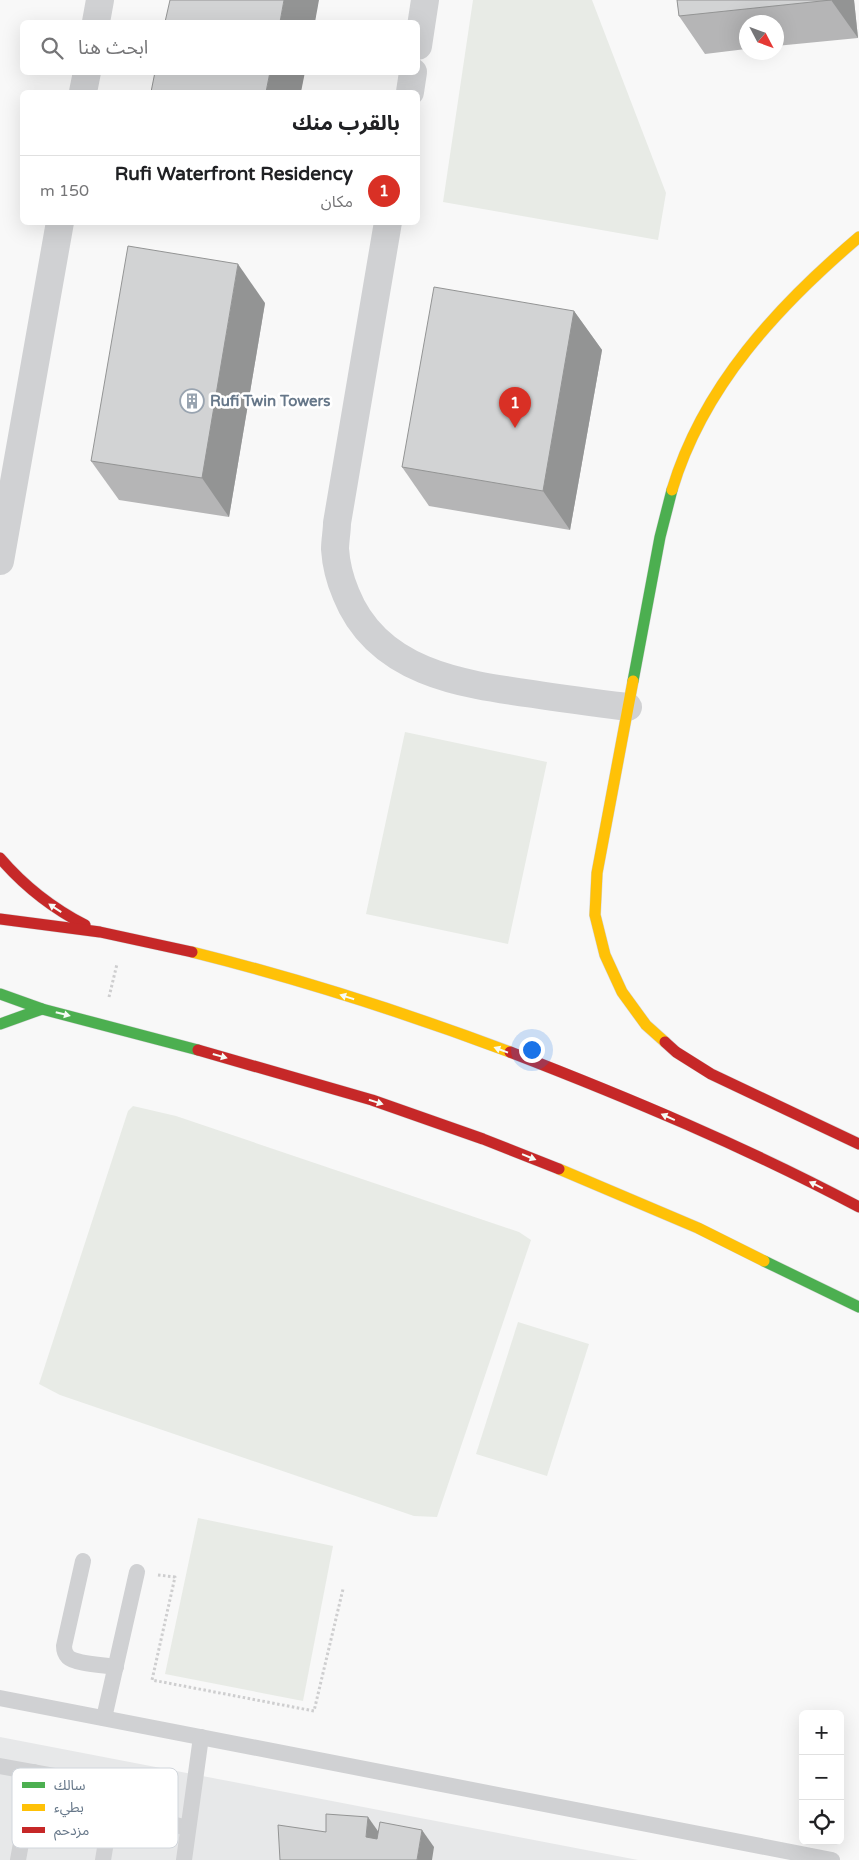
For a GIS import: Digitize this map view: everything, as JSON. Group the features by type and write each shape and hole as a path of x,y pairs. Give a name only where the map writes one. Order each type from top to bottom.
{"street":[{"path":"96,20 100,0"},
{"path":"420,33 425,0"},
{"path":"83,90 86,75"},
{"path":"410,90 413,75"},
{"path":"0,561 59,225"},
{"path":"388,225 335,550 340,578 350,605 366,628 386,648 408,663 438,676 468,685 628,707"},
{"path":"859,237 839,253 793,297 750,345 718,388 692,435 672,485 660,537 597,873 595,915 605,955 622,992 646,1025 676,1052 711,1074 859,1144"},
{"path":"0,858 26,885 48,903 72,919 98,932"},
{"path":"0,919 98,932 204,954 390,1010 481,1042 662,1114 750,1153 859,1207"},
{"path":"0,994 42,1009 153,1037 372,1100 483,1139 591,1182 698,1228 859,1308"},
{"path":"0,1024 42,1009"}],"lane":[{"path":"83,1561 64,1651 66,1656 75,1661 116,1666"},
{"path":"104,1718 138,1572"},
{"path":"0,1698 832,1860"},
{"path":"184,1860 201,1737"},
{"path":"178,1826 188,1828"}],"path":[{"path":"102,1024 123,937"},
{"path":"138,1572 175,1577 152,1680 314,1711 343,1589"}],"shaded area":[{"path":"473,0 592,0 666,193 658,240 443,202"},
{"path":"405,732 547,762 508,944 366,914"},
{"path":"133,1106 176,1116 519,1232 531,1240 437,1517 414,1516 60,1395 39,1384 128,1111"},
{"path":"518,1322 589,1344 547,1476 476,1454"},
{"path":"198,1518 333,1546 303,1701 165,1674"},
{"path":"0,1737 161,1768 12,1768 12,1848 178,1848 178,1771 638,1860 0,1860"}],"building":[{"path":"170,0 284,0 280,20 165,20"},
{"path":"677,0 831,0 679,16"},
{"path":"154,75 269,75 266,90 151,90"},
{"path":"128,246 238,264 202,478 91,461"},
{"path":"434,287 574,311 543,491 402,467"},
{"path":"326,1814 368,1817 366,1837 377,1839 380,1822 422,1830 417,1860 280,1860 278,1825 326,1832"}],"traffic: fast":[{"path":"633,681 660,537 672,490"},
{"path":"0,994 42,1009 198,1050"},
{"path":"0,1024 42,1009"},
{"path":"764,1261 859,1307"}],"traffic: slow":[{"path":"672,490 686,452 703,416 723,382 772,320 829,263 859,237"},
{"path":"633,681 597,873 595,915 605,955 622,992 646,1025 665,1042"},
{"path":"192,952 352,998 510,1052"},
{"path":"559,1169 698,1228 764,1261"}],"traffic: jam":[{"path":"0,858 39,896 85,925"},
{"path":"0,919 100,932 192,952"},
{"path":"665,1042 676,1052 711,1074 859,1144"},
{"path":"198,1050 372,1100 483,1139 559,1169"},
{"path":"510,1052 687,1124 774,1164 859,1207"}],"place":[{"name":"Rufi Twin Towers","path":"192,401"},
{"name":"Rufi Waterfront Residency","path":"515,428"}]}
